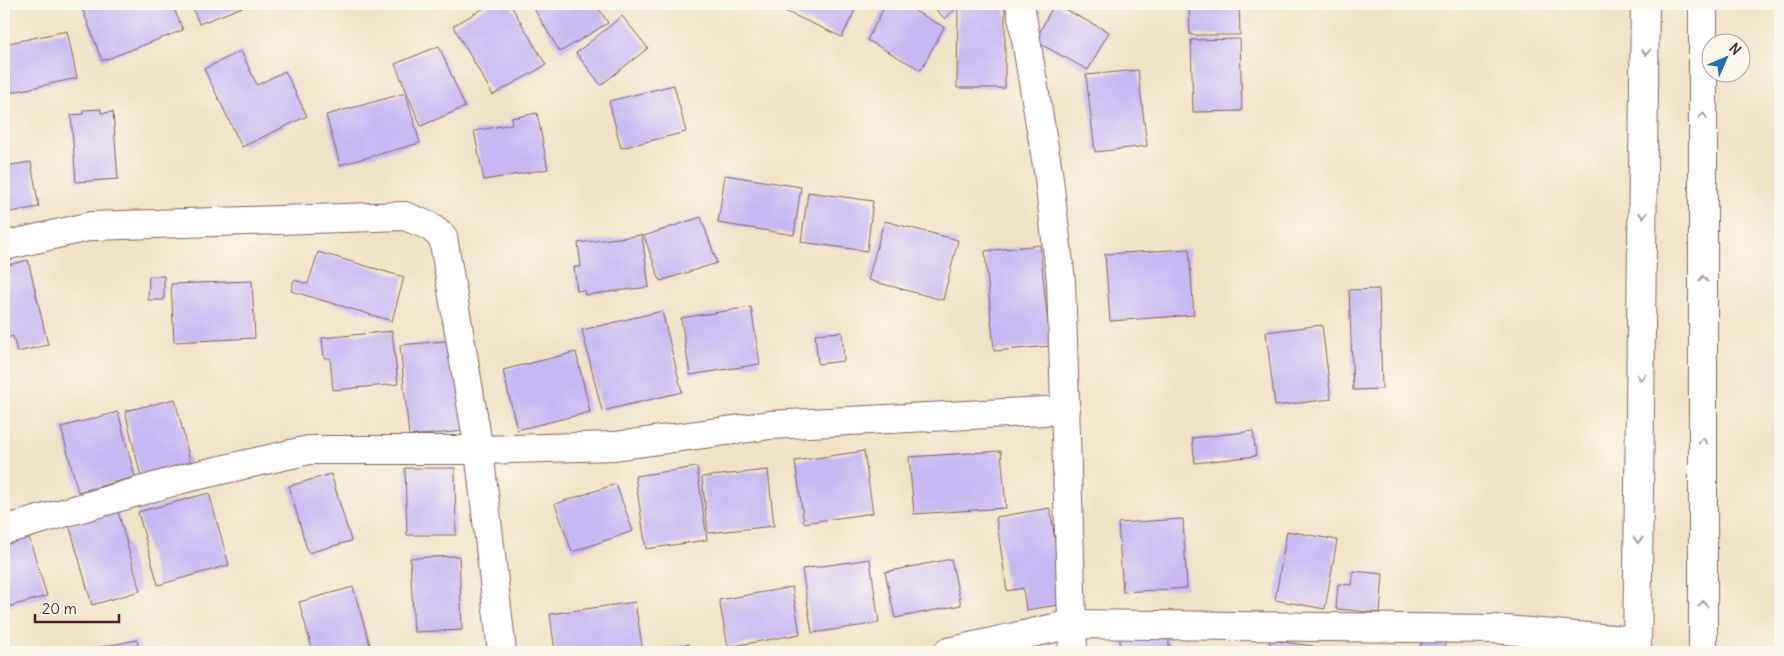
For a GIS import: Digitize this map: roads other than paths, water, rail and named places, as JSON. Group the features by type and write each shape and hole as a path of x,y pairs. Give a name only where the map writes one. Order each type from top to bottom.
{"street":[{"path":"1020,4 1048,171 1061,281 1073,652"},
{"path":"948,652 1072,624 1494,629 1637,647 1646,4"},
{"path":"1702,4 1703,652"},
{"path":"4,246 92,226 405,216 429,226 443,236 479,450 502,652"},
{"path":"4,530 186,478 309,450 479,450 615,446 770,425 1066,410"}]}
